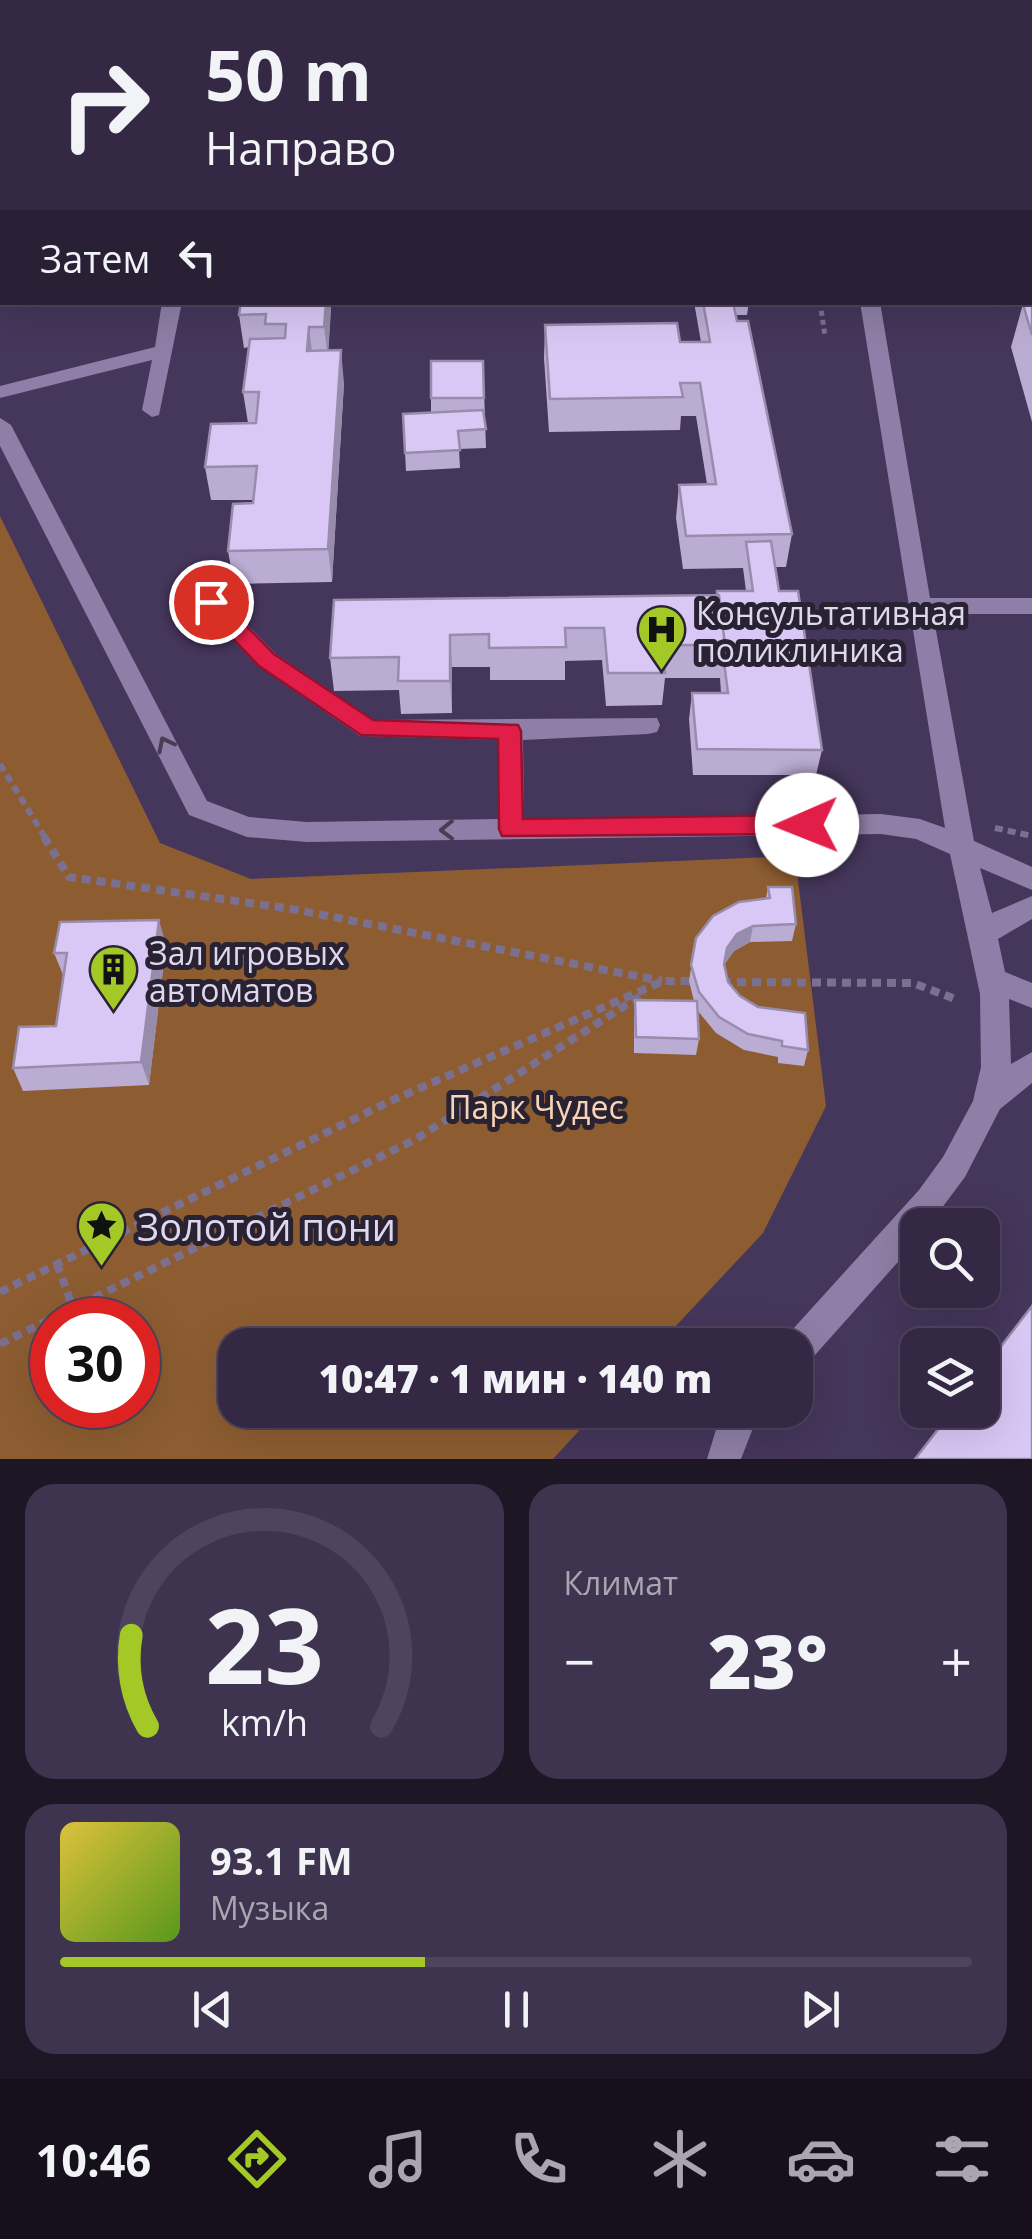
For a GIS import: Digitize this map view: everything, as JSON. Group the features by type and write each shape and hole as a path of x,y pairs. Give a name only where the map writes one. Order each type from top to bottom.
{"street":[{"path":"152,410 172,305"},
{"path":"813,1332 916,1216 951,1167 988,1100 998,1016 961,845 870,305"},
{"path":"0,392 164,352"},
{"path":"0,425 198,808 247,826 307,832 881,824 920,829 1032,879"},
{"path":"211,602 266,660 369,729 510,731 648,725"},
{"path":"920,606 1032,606"},
{"path":"510,731 511,829"},
{"path":"981,936 1006,917 1032,907"},
{"path":"990,978 1032,996"},
{"path":"988,1100 1032,1065"},
{"path":"724,1459 733,1428"}],"path":[{"path":"820,305 825,336"},
{"path":"0,764 69,877 166,887 389,926 663,981 913,983 955,1000"},
{"path":"995,828 1032,836"},
{"path":"0,1292 396,1099 663,981"},
{"path":"93,1298 416,1139 663,981"},
{"path":"57,1264 69,1298"},
{"path":"0,1344 30,1329"}],"green space":[{"name":"Парк Чудес","path":"0,516 160,843 251,879 795,856 826,1106 763,1233 674,1328 218,1328 218,1428 581,1428 553,1459 0,1459"}],"building":[{"path":"241,305 326,305 324,327 309,327 307,351 341,350 328,549 228,551 233,504 253,503 257,466 205,467 211,424 256,423 259,392 243,392 250,339 285,338 286,324 265,324 266,314 239,315"},
{"path":"704,305 734,305 737,321 748,321 792,534 686,536 679,485 716,484 700,383 680,383 683,397 550,399 545,325 677,323 680,342 710,342"},
{"path":"1023,305 1032,305 1032,335"},
{"path":"431,361 483,361 484,398 431,398"},
{"path":"483,410 486,429 458,431 460,450 405,453 403,414"},
{"path":"771,541 779,591 798,591 822,750 697,749 692,693 728,693 717,591 753,591 746,542"},
{"path":"719,595 725,645 662,645 665,673 608,673 604,628 565,628 566,647 489,648 489,634 450,635 450,681 398,681 399,657 330,658 334,600"},
{"path":"768,887 792,887 796,924 753,926 737,934 727,948 724,964 728,982 740,996 758,1007 805,1013 808,1050 748,1034 719,1017 699,992 691,965 696,938 713,916 739,902 770,898"},
{"name":"Зал игровых автоматов","path":"159,920 141,1062 13,1068 19,1027 56,1026 67,953 54,953 60,922"},
{"path":"635,1000 697,1001 699,1039 636,1037"},
{"path":"1032,1306 1032,1459 915,1459 939,1428 1000,1428 1000,1348"}],"place":[{"name":"Консультативная поликлиника","path":"661,672"},
{"name":"Зал игровых автоматов","path":"114,1012"},
{"name":"Золотой пони","path":"102,1268"}],"route":[{"path":"211,602 266,660 369,729 510,731 511,829 807,825"}]}
